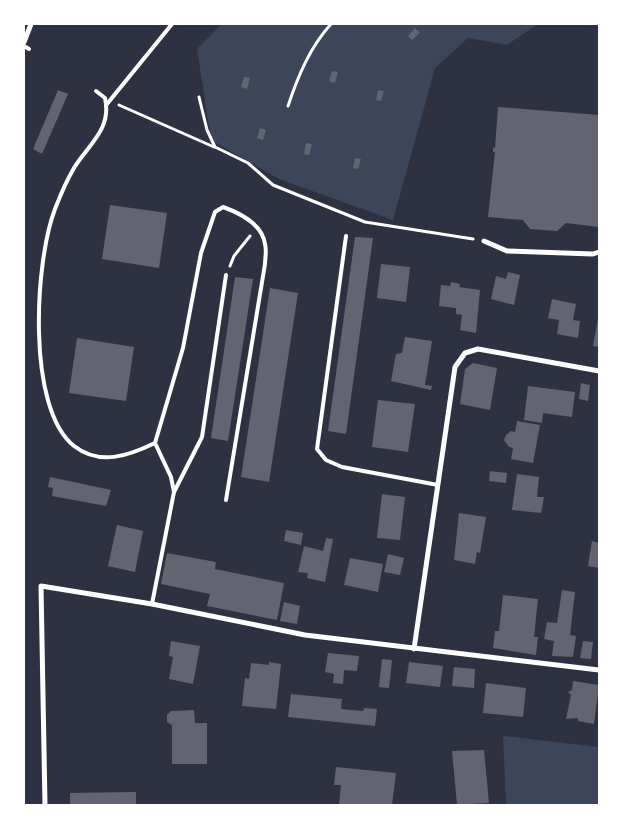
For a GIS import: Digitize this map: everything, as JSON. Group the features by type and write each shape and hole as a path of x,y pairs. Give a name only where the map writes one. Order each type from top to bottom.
{"street":[{"path":"24,44 30,24"},
{"path":"484,241 506,251 593,254 599,252"},
{"path":"414,649 455,367 464,353 478,349 599,371"},
{"path":"45,805 41,586 152,604 306,635 599,670"}],"lane":[{"path":"155,443 129,456 107,458 83,453 67,441 48,406 42,371 39,284 43,249 55,209 74,168 102,130 108,112 108,102 172,24"},
{"path":"24,44 29,49"},
{"path":"96,91 108,102"},
{"path":"174,492 171,477 155,443 183,348 201,253 215,212 223,207 242,214 257,228 266,244 265,264 226,500"},
{"path":"346,236 317,449 326,460 342,467 438,486"},
{"path":"152,604 174,492 202,438 226,275"}],"path":[{"path":"288,106 298,74 312,49 331,24"},
{"path":"199,97 207,130 215,147"},
{"path":"108,102 248,163 273,185 365,222 484,241"},
{"path":"226,275 234,256 257,228"}],"shaded area":[{"path":"222,24 538,24 507,45 468,38 435,68 393,220 279,179 211,140 197,49"},
{"path":"503,736 599,747 599,805 506,805"}],"building":[{"path":"415,28 420,33 412,40 408,36"},
{"path":"332,71 338,72 335,83 329,81"},
{"path":"244,77 250,78 247,89 241,87"},
{"path":"58,90 68,94 42,154 33,149"},
{"path":"378,90 384,91 381,101 376,100"},
{"path":"498,107 599,115 598,227 566,223 557,231 530,229 523,220 488,217"},
{"path":"260,128 266,130 263,140 257,138"},
{"path":"306,143 312,144 309,155 304,154"},
{"path":"355,158 361,159 358,169 353,168"},
{"path":"110,205 167,213 159,268 102,259"},
{"path":"355,237 373,238 346,434 328,431"},
{"path":"381,264 410,267 406,302 377,298"},
{"path":"508,272 520,275 514,305 491,299 496,276 506,279"},
{"path":"235,277 253,279 228,441 211,438"},
{"path":"451,282 460,284 459,287 480,290 476,333 460,330 462,315 456,314 456,308 439,306 441,285 450,286"},
{"path":"270,288 298,293 269,482 241,477"},
{"path":"552,299 576,304 573,320 580,321 578,338 557,334 559,320 548,318"},
{"path":"599,319 599,347 593,346"},
{"path":"405,337 432,341 425,385 432,386 431,390 391,381 396,354 402,353"},
{"path":"77,338 134,347 126,401 69,393"},
{"path":"473,363 497,368 490,410 460,404 465,369"},
{"path":"581,383 590,385 588,401 579,399"},
{"path":"528,386 575,392 572,417 543,413 542,423 524,420"},
{"path":"378,400 415,404 408,452 372,447"},
{"path":"517,421 540,425 533,463 511,459 513,448 509,447 504,440 511,431 515,432"},
{"path":"490,471 507,473 506,483 489,481"},
{"path":"517,474 539,477 537,497 544,497 541,513 512,510"},
{"path":"50,477 111,490 106,506 52,496 53,488 48,487"},
{"path":"382,494 405,497 400,540 377,538"},
{"path":"459,513 486,517 480,553 477,552 475,564 454,560"},
{"path":"117,525 143,531 135,572 108,566"},
{"path":"286,530 303,533 301,545 284,541"},
{"path":"326,538 333,539 325,582 307,578 308,573 298,572 304,546 323,551"},
{"path":"592,541 599,543 599,568 588,566"},
{"path":"167,553 216,562 215,569 284,583 277,620 207,606 210,594 161,584"},
{"path":"388,554 404,558 400,575 384,572"},
{"path":"350,558 383,564 378,592 344,585"},
{"path":"562,590 575,592 570,635 576,636 573,657 552,656 554,641 544,639 547,622 557,623"},
{"path":"503,595 538,599 534,637 538,637 536,655 493,648 495,631 499,631"},
{"path":"284,602 300,606 297,624 280,621"},
{"path":"171,641 200,646 193,684 169,679 173,657 169,656"},
{"path":"583,641 593,642 591,659 580,658"},
{"path":"328,653 359,656 357,671 344,670 343,684 333,683 334,674 325,672"},
{"path":"382,659 392,660 389,688 379,687"},
{"path":"269,662 281,664 276,709 242,706 245,678 249,679 251,663 269,665"},
{"path":"409,662 443,666 440,687 406,683"},
{"path":"454,667 475,669 474,688 452,686"},
{"path":"573,681 599,685 594,724 578,721 578,718 566,719 571,695 568,692 572,690"},
{"path":"486,683 526,688 523,717 483,713"},
{"path":"291,694 342,699 341,709 363,711 364,708 377,709 375,726 288,717"},
{"path":"194,710 195,723 207,723 207,764 172,764 172,725 167,722 167,715 171,711"},
{"path":"484,750 489,803 457,805 452,751"},
{"path":"336,767 396,773 392,805 339,805 341,785 334,785"},
{"path":"136,792 136,805 70,805 70,793"}]}
